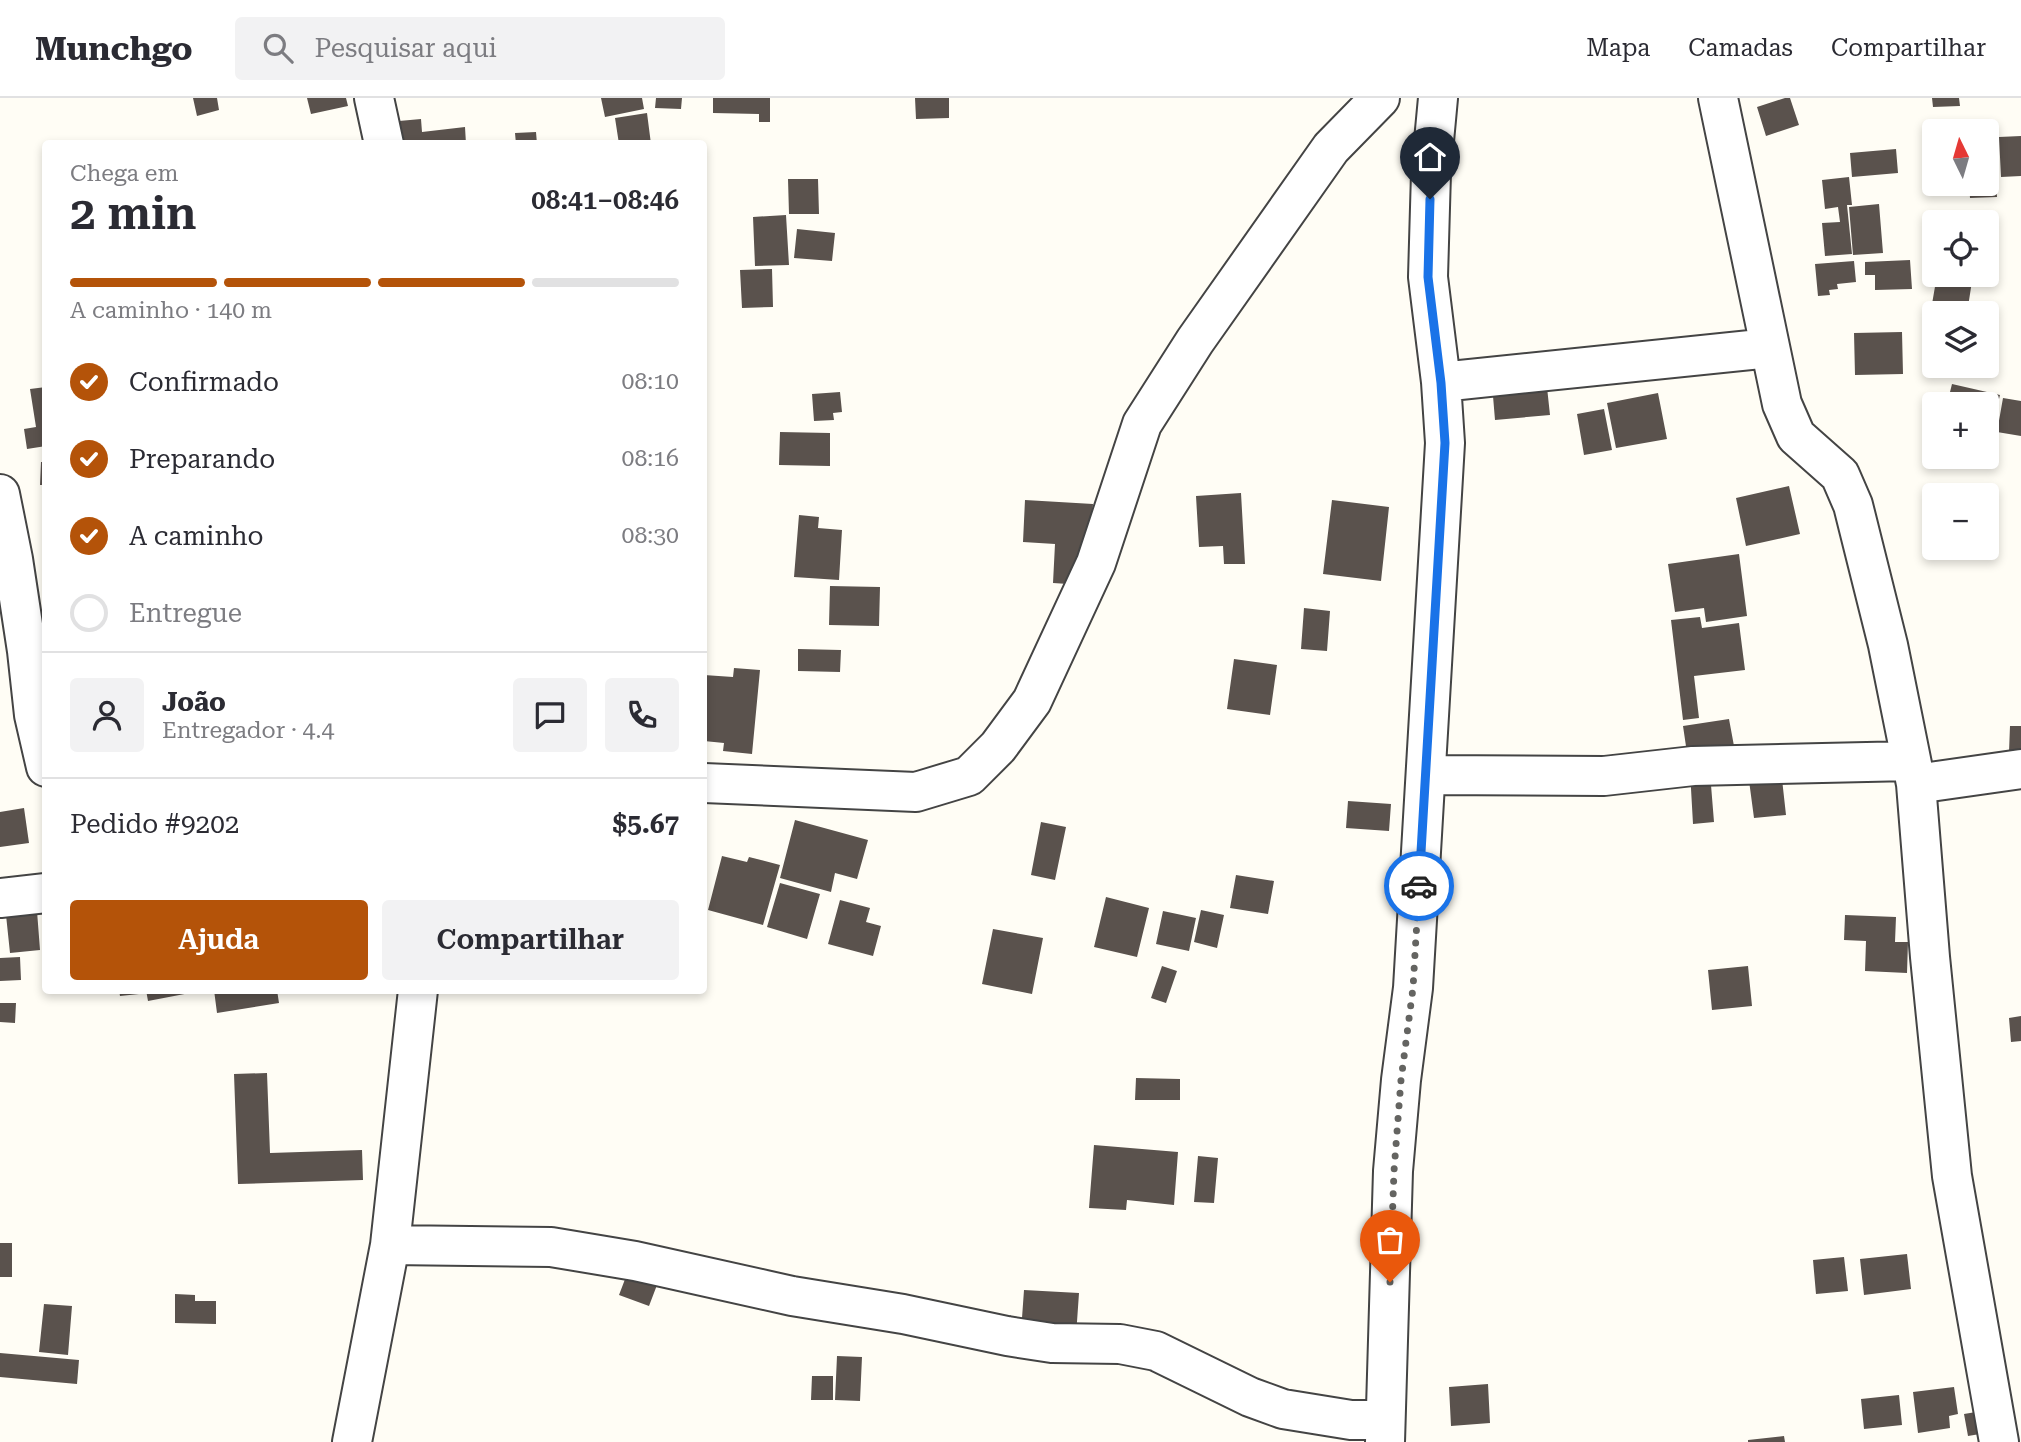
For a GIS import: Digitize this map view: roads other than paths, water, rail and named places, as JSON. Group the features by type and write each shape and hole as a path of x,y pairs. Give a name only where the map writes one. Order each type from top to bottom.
{"street":[{"path":"374,98 383,140"},
{"path":"707,783 916,792 969,776 999,747 1032,701 1096,563 1142,424 1195,341 1331,148 1380,98"},
{"path":"390,1245 551,1247 635,1261 792,1296 903,1314 1007,1336 1052,1343 1120,1344 1156,1351 1251,1397 1283,1409 1351,1420 1385,1431 1394,1171 1401,1080 1413,988 1445,443 1441,383 1428,277 1431,173 1438,98"},
{"path":"1718,98 1782,404 1796,436 1840,475 1853,505 1888,645 1914,773 1952,1176 1998,1442"},
{"path":"1441,383 1770,348"},
{"path":"0,494 13,559 34,715 42,750"},
{"path":"1427,775 1604,776 1693,766 1914,773 2021,769"},
{"path":"0,898 42,893"},
{"path":"352,1442 390,1245 418,994"}]}
